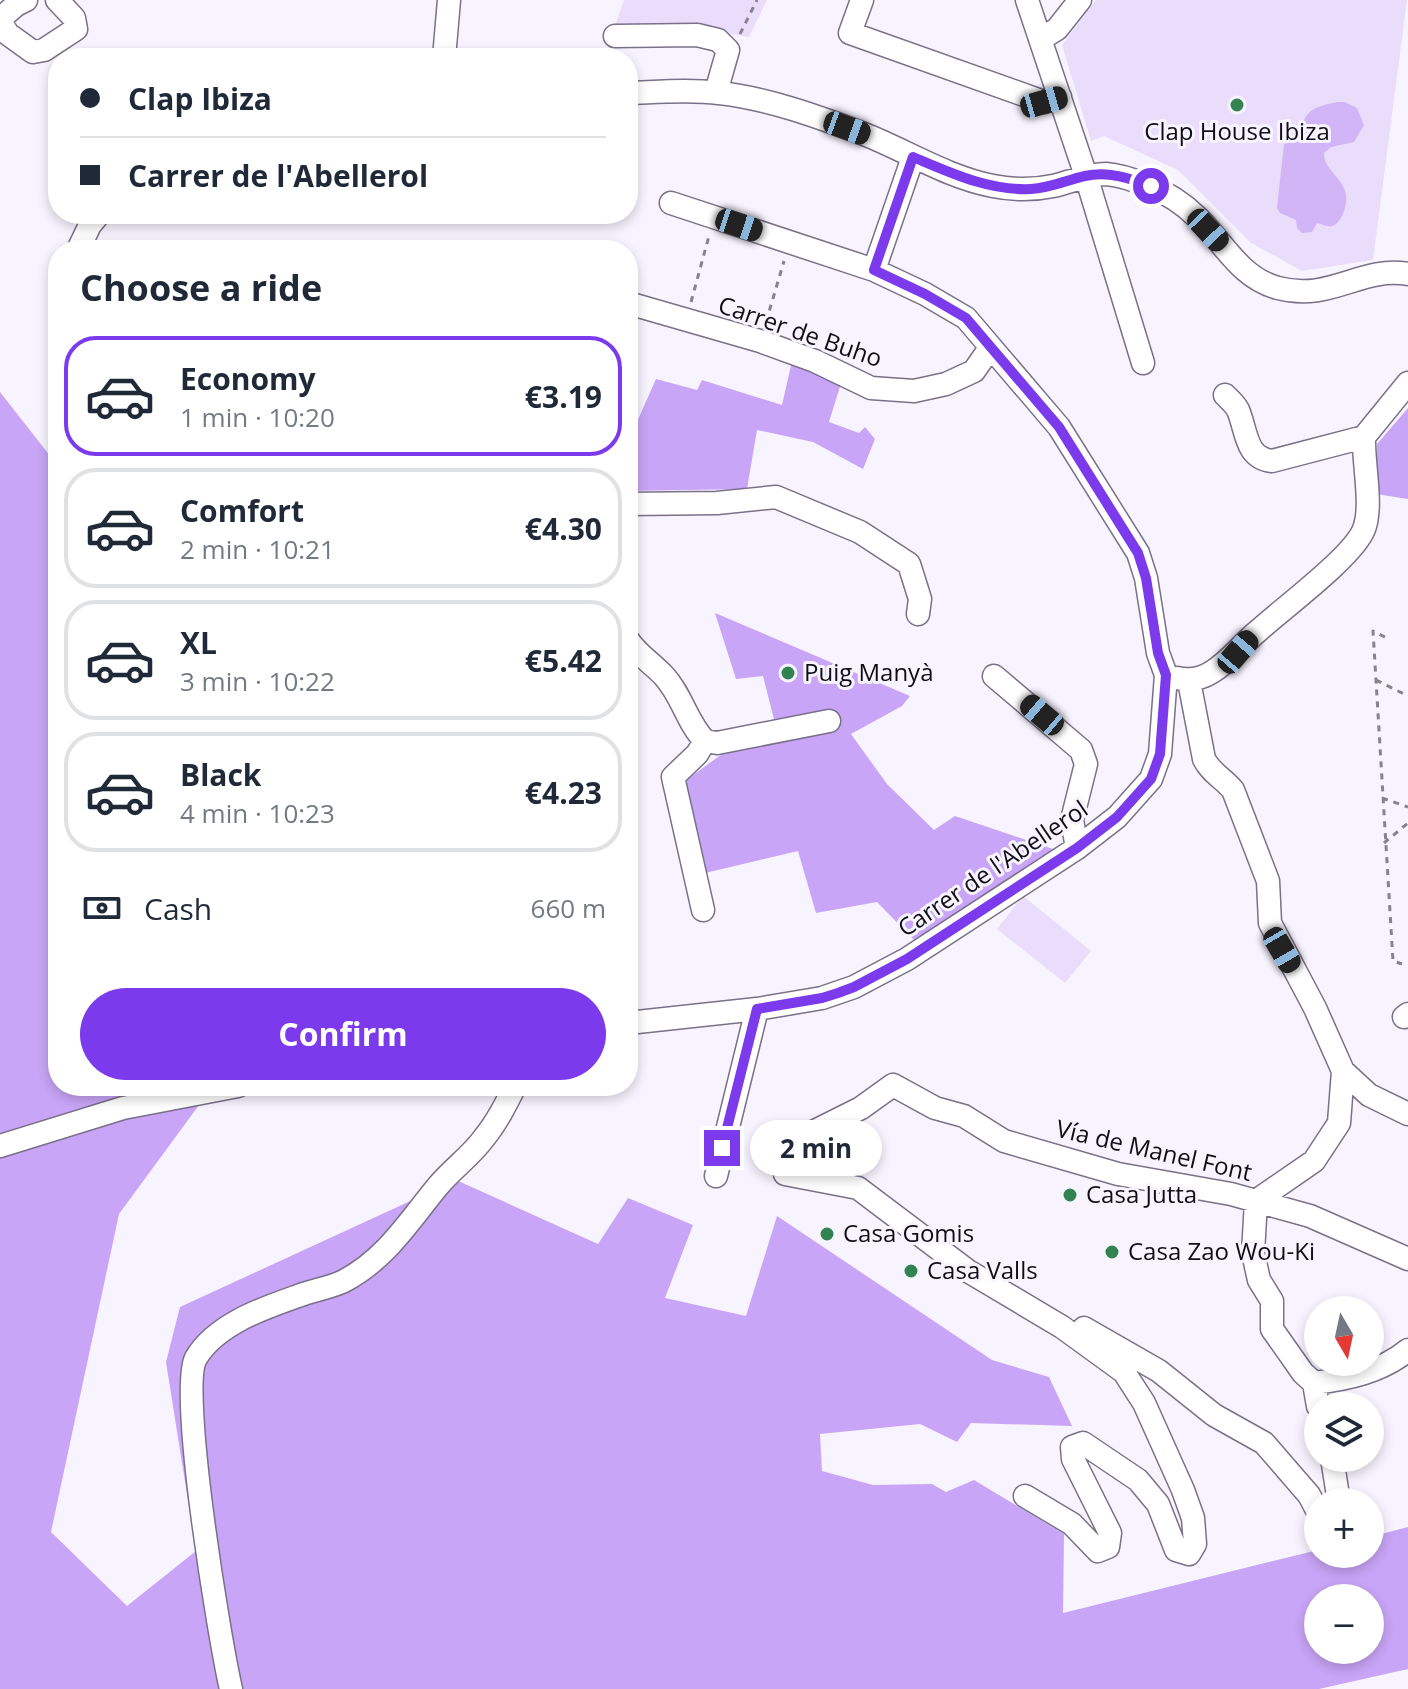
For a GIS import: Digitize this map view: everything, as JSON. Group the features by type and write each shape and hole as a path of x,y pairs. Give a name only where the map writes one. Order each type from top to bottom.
{"street":[{"path":"26,0 0,20 8,34 33,52 44,50 76,29 74,18 57,0"},
{"path":"445,48 449,0"},
{"path":"862,0 850,33 1044,102 1060,97"},
{"path":"1027,0 1086,176 1143,363"},
{"path":"1041,39 1057,29 1080,0"},
{"path":"615,36 697,35 718,40 728,50 716,92"},
{"path":"638,93 716,92 806,113 867,136 963,179 996,187 1029,189 1055,186 1086,176 1107,174 1126,177 1176,200 1197,217 1254,278 1296,292 1328,290 1378,273 1393,271 1408,274"},
{"path":"874,270 913,157"},
{"name":"Carrer de l'Abellerol","path":"638,1022 757,1009 822,998 854,987 907,959 1077,848 1117,817 1151,779 1160,754 1166,675 1158,653 1146,578 1138,553 1059,427 966,318 874,270 671,203"},
{"name":"Carrer de Buho","path":"638,306 760,341 815,361 871,388 914,391 946,384 974,371 990,348"},
{"path":"1225,395 1237,406 1252,453 1262,460 1272,461 1364,437 1408,383"},
{"path":"1166,675 1189,681 1211,673 1332,567 1364,531 1367,515 1364,437"},
{"path":"638,504 717,503 776,497 860,532 909,564 920,599 918,614"},
{"path":"638,655 664,676 697,733 705,741 717,743 829,721"},
{"path":"994,676 1081,750 1086,764 1072,820 1077,848"},
{"path":"1189,681 1204,759 1210,771 1233,790 1268,881 1270,923 1315,1008 1343,1071 1369,1095 1408,1114"},
{"path":"703,910 673,777 697,754 705,741"},
{"path":"716,1176 757,1009"},
{"path":"1316,1392 1314,1383 1303,1373 1272,1329 1272,1301 1259,1280 1253,1253 1256,1201 1281,1187 1314,1161 1339,1123 1343,1071"},
{"name":"Vía de Manel Font","path":"1048,1318 968,1271 858,1188 785,1174 789,1147 861,1108 893,1085 935,1108 964,1116 1004,1141 1118,1174 1231,1194 1310,1216 1408,1259"},
{"path":"0,1146 123,1108 186,1096"},
{"path":"231,1689 221,1644 204,1523 193,1418 191,1376 195,1360 208,1343 237,1321 296,1296 344,1281 389,1248 440,1183 484,1140 510,1096"},
{"path":"1025,1496 1072,1524 1098,1551 1108,1547 1110,1533 1073,1459 1072,1447 1083,1443 1138,1480 1158,1504 1176,1550 1189,1554 1195,1544 1193,1518 1183,1490 1144,1403 1124,1372 1048,1318 1051,1314 1058,1314 1159,1371 1214,1415 1264,1443 1304,1489"},
{"path":"1314,1383 1346,1379 1392,1363 1408,1350"}],"path":[{"path":"728,50 743,29 757,0"},
{"path":"686,320 714,217"},
{"path":"760,341 790,242"},
{"path":"1385,637 1373,631 1393,961 1402,964"},
{"path":"1376,680 1408,696"},
{"path":"1381,797 1408,807"},
{"path":"1384,843 1408,823"}],"shaded area":[{"path":"624,0 767,0 749,37 699,28 614,29"},
{"name":"Clap House Ibiza","path":"1096,0 1407,0 1373,260 1302,271 1251,243 1178,170 1104,136 1091,141 1062,45"},
{"path":"1338,102 1357,108 1364,125 1354,142 1331,147 1324,153 1325,161 1344,187 1346,204 1336,224 1317,223 1312,232 1302,233 1297,228 1296,220 1280,213 1277,208 1284,144 1301,136 1304,120 1313,109"},
{"path":"792,361 842,380 829,422 859,433 865,427 875,439 863,469 813,442 757,430 747,489 638,491 638,420 656,379 697,390 702,380 782,405"},
{"path":"0,392 48,453 48,1096 206,1096 119,1214 51,1532 127,1606 196,1551 166,1362 180,1307 456,1180 598,1244 628,1198 693,1225 665,1298 746,1316 777,1216 992,1360 1049,1377 1072,1426 971,1423 957,1442 920,1424 820,1434 822,1471 873,1485 932,1484 946,1492 974,1480 1064,1534 1063,1613 1304,1553 1304,1568 1384,1568 1384,1533 1408,1527 1408,1669 1319,1689 0,1689"},
{"path":"1408,408 1408,499 1376,494 1377,444"},
{"path":"715,613 910,696 902,706 851,734 887,784 934,830 955,816 1059,851 914,940 877,902 816,913 798,851 701,874 685,781 722,754 779,739 763,676 736,679"},
{"path":"1023,896 1091,951 1065,983 997,929"}],"place":[{"name":"Clap House Ibiza","path":"1237,105"},
{"name":"Puig Manyà","path":"788,673"},
{"name":"Casa Jutta","path":"1070,1195"},
{"name":"Casa Gomis","path":"827,1234"},
{"name":"Casa Zao Wou-Ki","path":"1112,1252"},
{"name":"Casa Valls","path":"911,1271"}],"route":[{"path":"722,1148 757,1009 838,993 907,959 1077,848 1117,817 1151,779 1160,754 1166,675 1158,653 1146,578 1138,553 1059,427 966,318 874,270 913,157 963,179 996,187 1029,189 1055,186 1086,176 1107,174 1151,186"}]}
